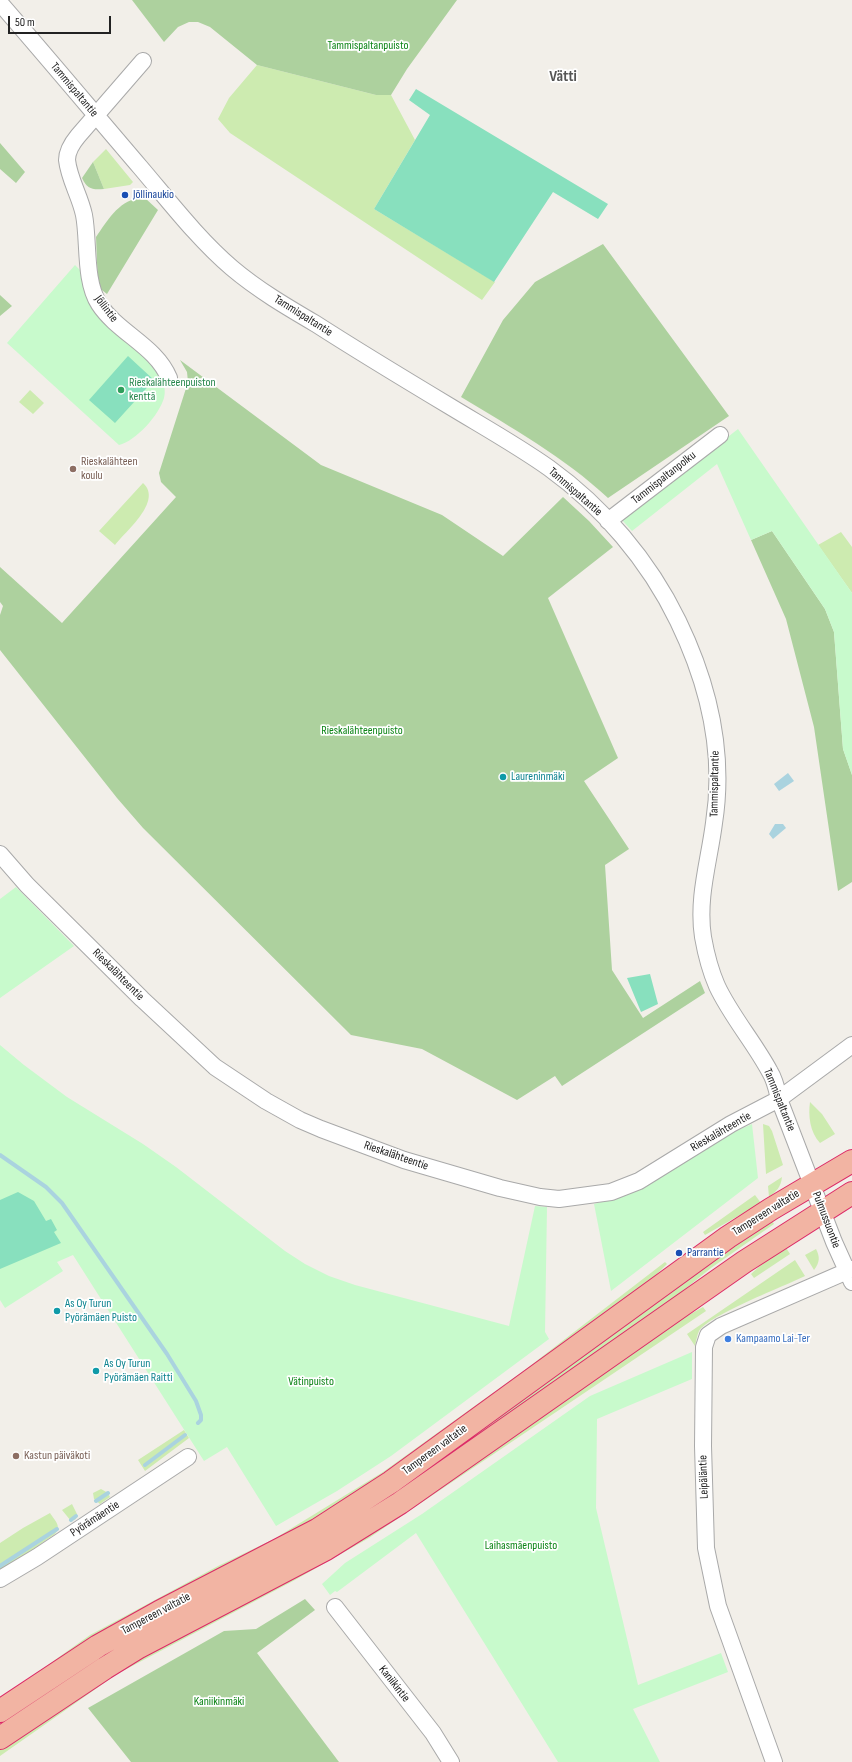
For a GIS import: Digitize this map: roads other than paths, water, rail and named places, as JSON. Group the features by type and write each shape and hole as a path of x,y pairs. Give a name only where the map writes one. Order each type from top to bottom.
{"highway":[{"name":"Tampereen valtatie","path":"0,1712 39,1684 105,1642 159,1612 317,1530 390,1482 728,1237 770,1209 852,1161"},
{"name":"Tampereen valtatie","path":"0,1738 139,1647 326,1549 400,1503 721,1278 852,1193"}],"street":[{"name":"Tammispaltantie","path":"0,3 207,243 229,265 255,286 542,464 571,485 608,521 630,546 667,600 685,637 701,677 714,726 718,773 715,820 701,896 701,924 706,950 718,988 770,1071 779,1099 812,1184"},
{"path":"96,116 142,61"},
{"name":"Jöllintie","path":"96,116 78,136 69,151 67,158 84,216 86,246 94,294 98,303 112,321 154,355 165,368 169,378"},
{"name":"Tammispaltanpolku","path":"608,521 720,435"},
{"name":"Rieskalähteentie","path":"0,854 28,885 136,994 216,1067 266,1101 300,1120 321,1129 404,1160 500,1188 540,1197 559,1199 611,1192 639,1181 731,1124 779,1099 852,1045"},
{"name":"Pulmussuontie","path":"812,1184 850,1274"},
{"name":"Leipäläntie","path":"774,1762 718,1606 706,1548 703,1446 704,1346 708,1335 721,1326 850,1274"},
{"name":"Pyörämäentie","path":"0,1579 37,1557 188,1456"},
{"name":"Kaniikintie","path":"335,1607 433,1733 451,1762"}],"water":[{"path":"788,773 794,781 779,791 774,784"},
{"path":"775,824 783,824 786,828 773,839 769,834"}],"waterway":[{"path":"0,1155 46,1187 62,1203 167,1354 196,1401 201,1415 201,1420 198,1423"},
{"path":"145,1465 185,1435"},
{"path":"96,1501 108,1493"},
{"path":"71,1520 76,1516"},
{"path":"0,1566 57,1529"}],"place":[{"name":"Jöllinaukio","path":"125,195"},
{"name":"Rieskalähteenpuiston kenttä","path":"121,390"},
{"name":"Rieskalähteen koulu","path":"73,469"},
{"name":"Laureninmäki","path":"503,777"},
{"name":"Parrantie","path":"679,1253"},
{"name":"As Oy Turun Pyörämäen Puisto","path":"57,1311"},
{"name":"Kampaamo Lai-Ter","path":"728,1339"},
{"name":"As Oy Turun Pyörämäen Raitti","path":"96,1371"},
{"name":"Kastun päiväkoti","path":"16,1456"}],"district":[{"name":"Vätti","path":"563,77"}],"park label":[{"name":"Tammispaltanpuisto","path":"368,46"},
{"name":"Rieskalähteenpuisto","path":"362,731"},
{"name":"Vätinpuisto","path":"311,1382"},
{"name":"Laihasmäenpuisto","path":"521,1546"},
{"name":"Kaniikinmäki","path":"219,1702"}]}
